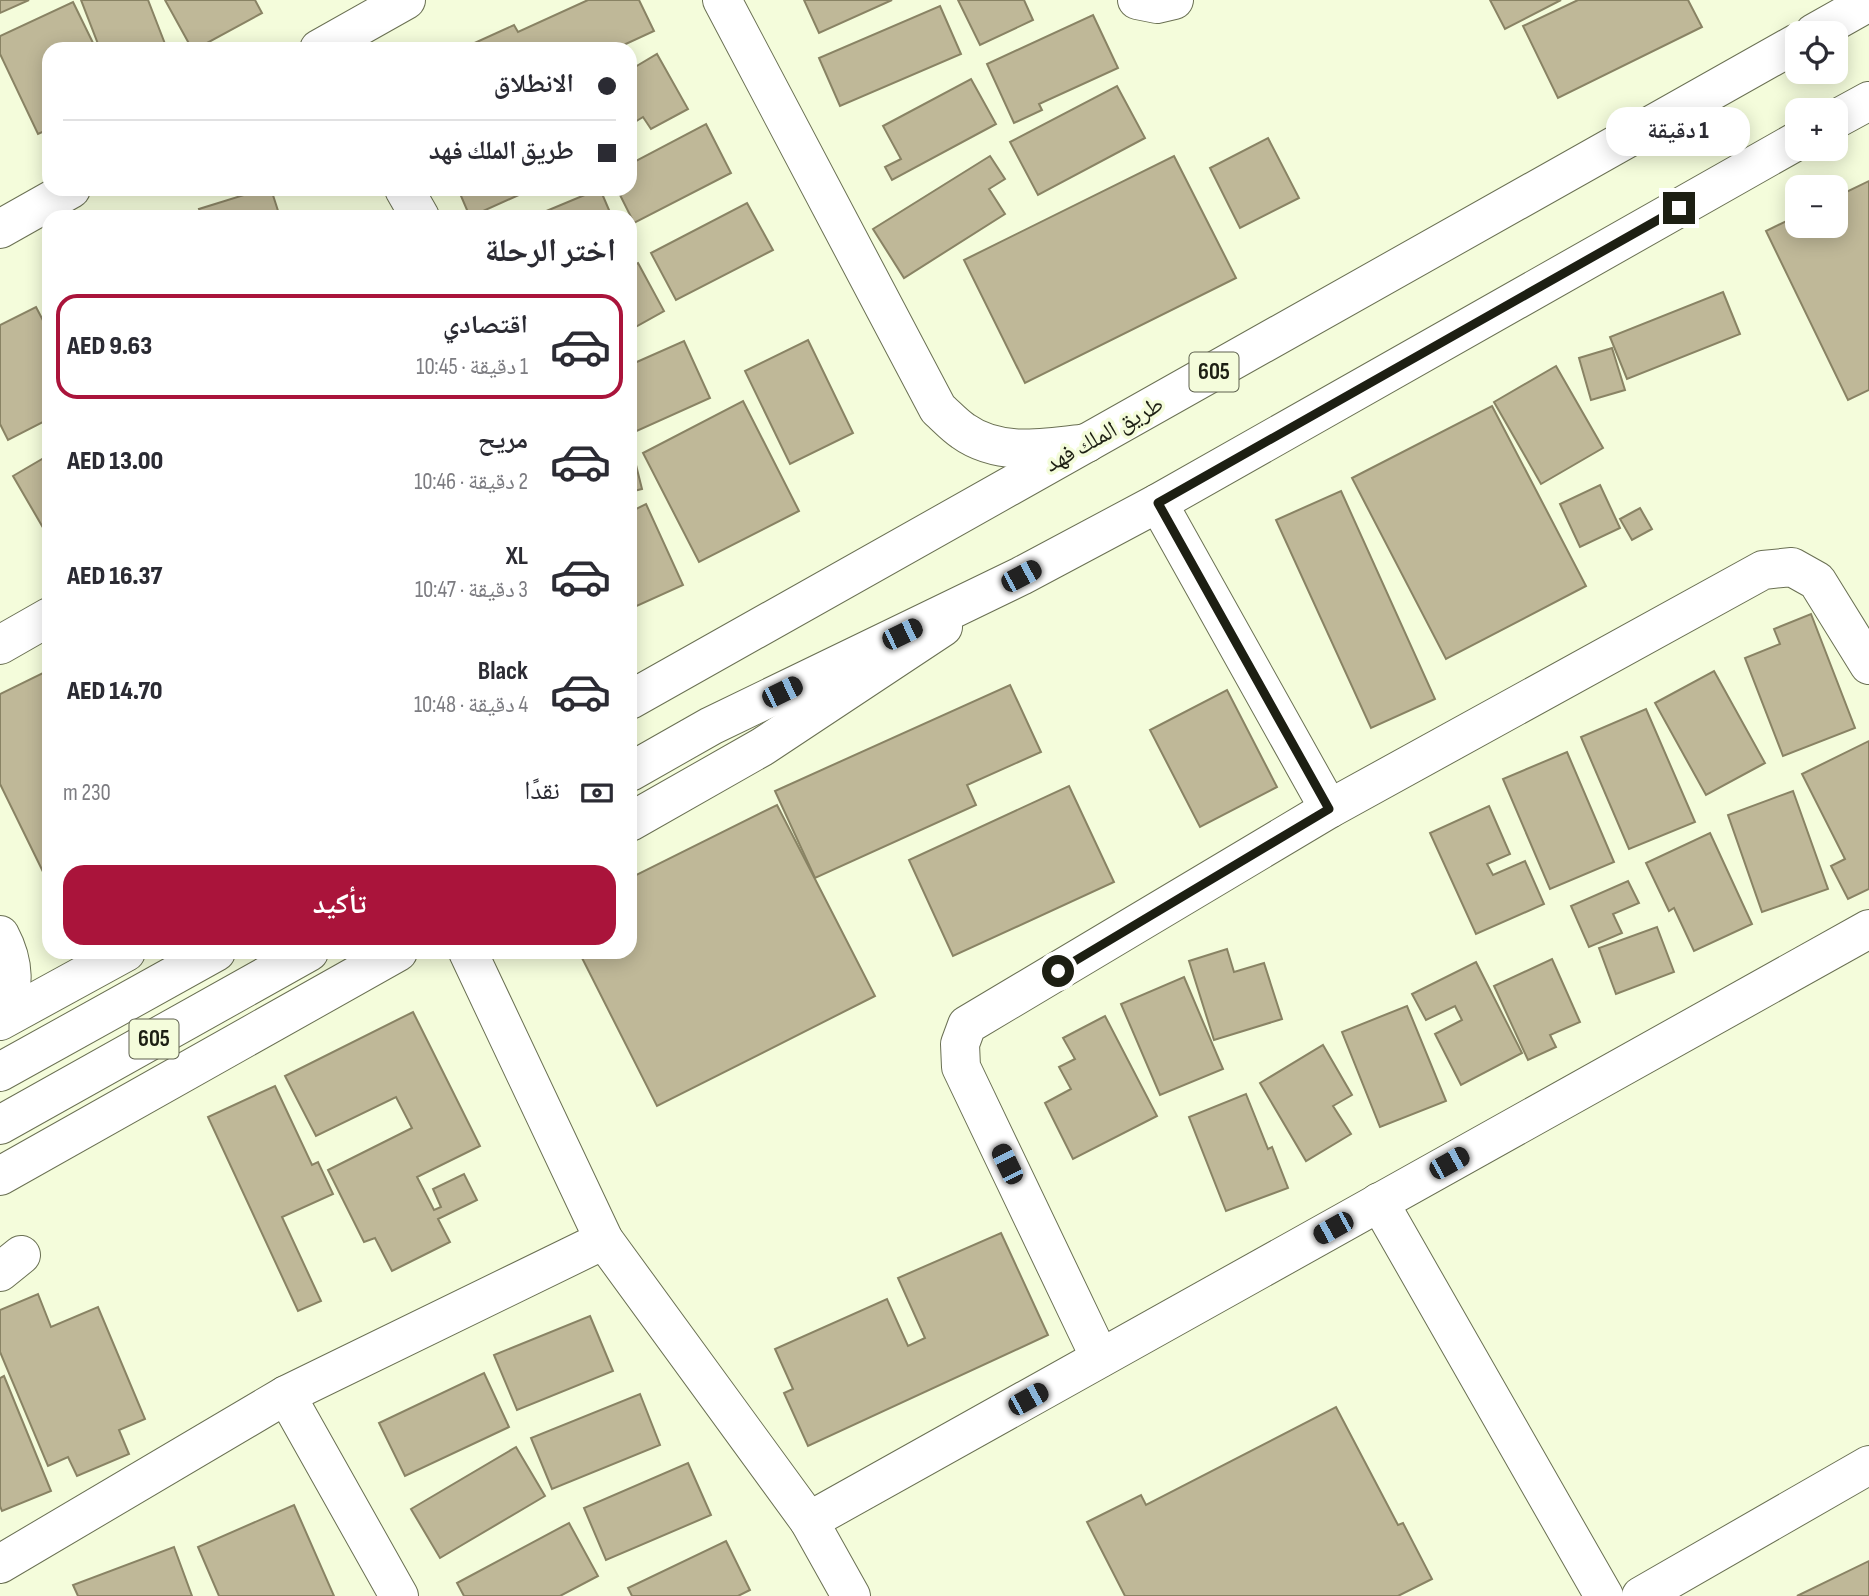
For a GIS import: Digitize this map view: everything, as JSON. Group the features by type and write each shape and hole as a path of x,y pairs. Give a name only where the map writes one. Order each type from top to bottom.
{"main road":[{"path":"332,42 406,0"},
{"path":"722,0 938,409 964,432 999,447 1036,450 1087,443"},
{"path":"1137,0 1157,4 1174,0"},
{"path":"1835,21 1869,2"},
{"name":"طريق الملك فهد","path":"637,696 1785,50"},
{"path":"1848,112 1869,101"},
{"path":"637,768 711,726 1021,576 1158,503 1785,148"},
{"path":"3,221 56,196"},
{"path":"1158,503 1329,809"},
{"path":"1100,1358 961,1067 960,1044 967,1025 1329,809 1763,570 1792,567 1817,581 1869,665"},
{"path":"637,818 762,747 1021,576"},
{"path":"0,645 42,621"},
{"path":"809,1521 1869,929"},
{"path":"0,1019 12,986 11,966 3,941"},
{"path":"0,1019 113,959"},
{"name":"605","path":"0,1072 203,959"},
{"name":"605","path":"0,1125 296,959"},
{"path":"0,1176 386,959"},
{"path":"471,959 604,1240 809,1521 851,1596"},
{"path":"1379,1202 1604,1596"},
{"path":"0,1564 286,1395 604,1240"},
{"path":"286,1395 399,1596"},
{"path":"1641,1596 1869,1465"}],"building":[{"path":"0,0 29,0 0,13"},
{"path":"81,0 148,0 164,42 97,42"},
{"path":"165,0 255,0 262,13 209,42 188,42"},
{"path":"588,0 639,0 654,31 630,42 477,42 514,25 518,32"},
{"path":"804,0 892,0 819,33"},
{"path":"958,0 1024,0 1033,20 980,45"},
{"path":"1490,0 1561,0 1505,29"},
{"path":"1578,0 1688,0 1702,27 1558,98 1523,26"},
{"path":"73,2 93,42 42,42 42,132 38,134 0,54 0,36"},
{"path":"940,6 961,54 840,106 819,58"},
{"path":"1093,15 1118,68 1039,104 1042,110 1014,123 987,64"},
{"path":"657,54 688,109 651,129 643,117 637,121 637,66"},
{"path":"971,79 996,124 892,180 885,167 901,159 883,126"},
{"path":"1117,86 1145,138 1038,195 1010,142"},
{"path":"706,124 731,173 637,221 637,210 628,210 620,196 637,196 637,160"},
{"path":"1268,138 1299,198 1240,228 1210,168"},
{"path":"990,156 1005,179 989,189 1005,214 904,278 873,229"},
{"path":"1174,156 1236,278 1025,383 964,260"},
{"path":"1869,181 1869,390 1848,400 1766,231 1785,222 1785,238 1848,238 1848,191"},
{"path":"241,196 273,196 278,210 199,210"},
{"path":"461,196 516,196 486,210 467,210"},
{"path":"582,196 603,196 609,210 549,210"},
{"path":"747,203 773,250 676,300 651,253"},
{"path":"637,264 664,311 637,326"},
{"path":"1723,292 1740,334 1627,379 1610,337"},
{"path":"36,307 42,319 42,423 8,440 0,424 0,325"},
{"path":"808,340 853,433 790,464 745,371"},
{"path":"684,341 710,398 637,431 637,362"},
{"path":"1612,348 1625,390 1591,400 1579,358"},
{"path":"1556,366 1603,448 1541,484 1494,402"},
{"path":"743,401 799,511 699,562 643,453"},
{"path":"1492,406 1586,586 1446,659 1352,478"},
{"path":"42,459 42,526 13,476"},
{"path":"637,469 642,489 637,490"},
{"path":"1600,485 1620,528 1580,547 1560,504"},
{"path":"1341,491 1435,699 1371,728 1276,520"},
{"path":"646,504 683,585 637,606 637,508"},
{"path":"1640,508 1652,529 1632,540 1620,519"},
{"path":"1811,614 1855,728 1783,756 1745,658 1780,644 1774,629"},
{"path":"1714,671 1765,763 1706,795 1655,703"},
{"path":"42,673 42,870 0,784 0,694"},
{"path":"1010,685 1041,752 967,785 976,805 815,878 775,791"},
{"path":"1227,690 1277,787 1200,827 1150,730"},
{"path":"1646,709 1695,822 1629,849 1581,737"},
{"path":"1869,741 1869,889 1848,899 1831,866 1845,859 1802,774"},
{"path":"1567,752 1614,862 1550,889 1503,779"},
{"path":"1069,786 1114,882 953,956 909,860"},
{"path":"1793,791 1828,889 1762,912 1728,815"},
{"path":"777,805 875,996 657,1106 583,959 637,959 637,875"},
{"path":"1489,806 1510,854 1487,864 1493,875 1525,861 1544,904 1476,934 1430,833"},
{"path":"1710,833 1752,924 1694,951 1674,908 1669,911 1646,863"},
{"path":"1628,881 1639,903 1613,914 1622,933 1589,947 1571,906"},
{"path":"1657,927 1674,972 1616,994 1599,948"},
{"path":"1227,949 1234,972 1264,963 1282,1019 1214,1040 1189,961"},
{"path":"1552,959 1580,1022 1550,1035 1556,1047 1528,1060 1494,986"},
{"path":"1476,962 1522,1053 1461,1085 1435,1034 1462,1020 1455,1006 1426,1020 1412,994"},
{"path":"1184,977 1223,1069 1160,1095 1121,1004"},
{"path":"1407,1006 1446,1101 1380,1127 1342,1032"},
{"path":"413,1012 480,1146 417,1177 434,1210 441,1207 433,1189 464,1174 477,1200 438,1219 450,1242 392,1271 375,1238 364,1242 328,1170 412,1128 396,1097 316,1136 285,1076"},
{"path":"1105,1016 1157,1116 1073,1159 1045,1103 1071,1089 1059,1067 1075,1059 1063,1038"},
{"path":"1323,1045 1352,1095 1333,1106 1351,1134 1306,1161 1260,1083"},
{"path":"275,1086 312,1165 318,1162 333,1194 282,1217 321,1301 298,1311 208,1117"},
{"path":"1246,1094 1268,1149 1272,1147 1288,1188 1226,1211 1189,1117"},
{"path":"1001,1233 1048,1335 808,1446 784,1393 793,1389 775,1349 887,1299 908,1346 925,1338 898,1278"},
{"path":"38,1294 51,1327 98,1307 145,1419 119,1430 129,1454 77,1476 68,1457 48,1466 0,1352 0,1310"},
{"path":"590,1316 613,1371 517,1410 494,1355"},
{"path":"484,1373 509,1427 405,1476 379,1423"},
{"path":"4,1376 51,1491 2,1511 0,1378"},
{"path":"640,1394 660,1445 552,1489 531,1438"},
{"path":"1336,1407 1398,1525 1403,1523 1432,1579 1398,1596 1125,1596 1087,1522 1141,1495 1146,1505"},
{"path":"516,1447 545,1496 440,1558 411,1509"},
{"path":"688,1463 711,1515 606,1560 584,1508"},
{"path":"294,1505 334,1596 219,1596 198,1547"},
{"path":"569,1523 598,1576 560,1596 464,1596 457,1583"},
{"path":"726,1541 750,1590 738,1596 632,1596 628,1588"},
{"path":"174,1547 192,1596 78,1596 73,1585"},
{"path":"1869,1561 1869,1596 1797,1596"}],"route":[{"path":"1058,971 1329,809 1158,503 1679,208"}]}
